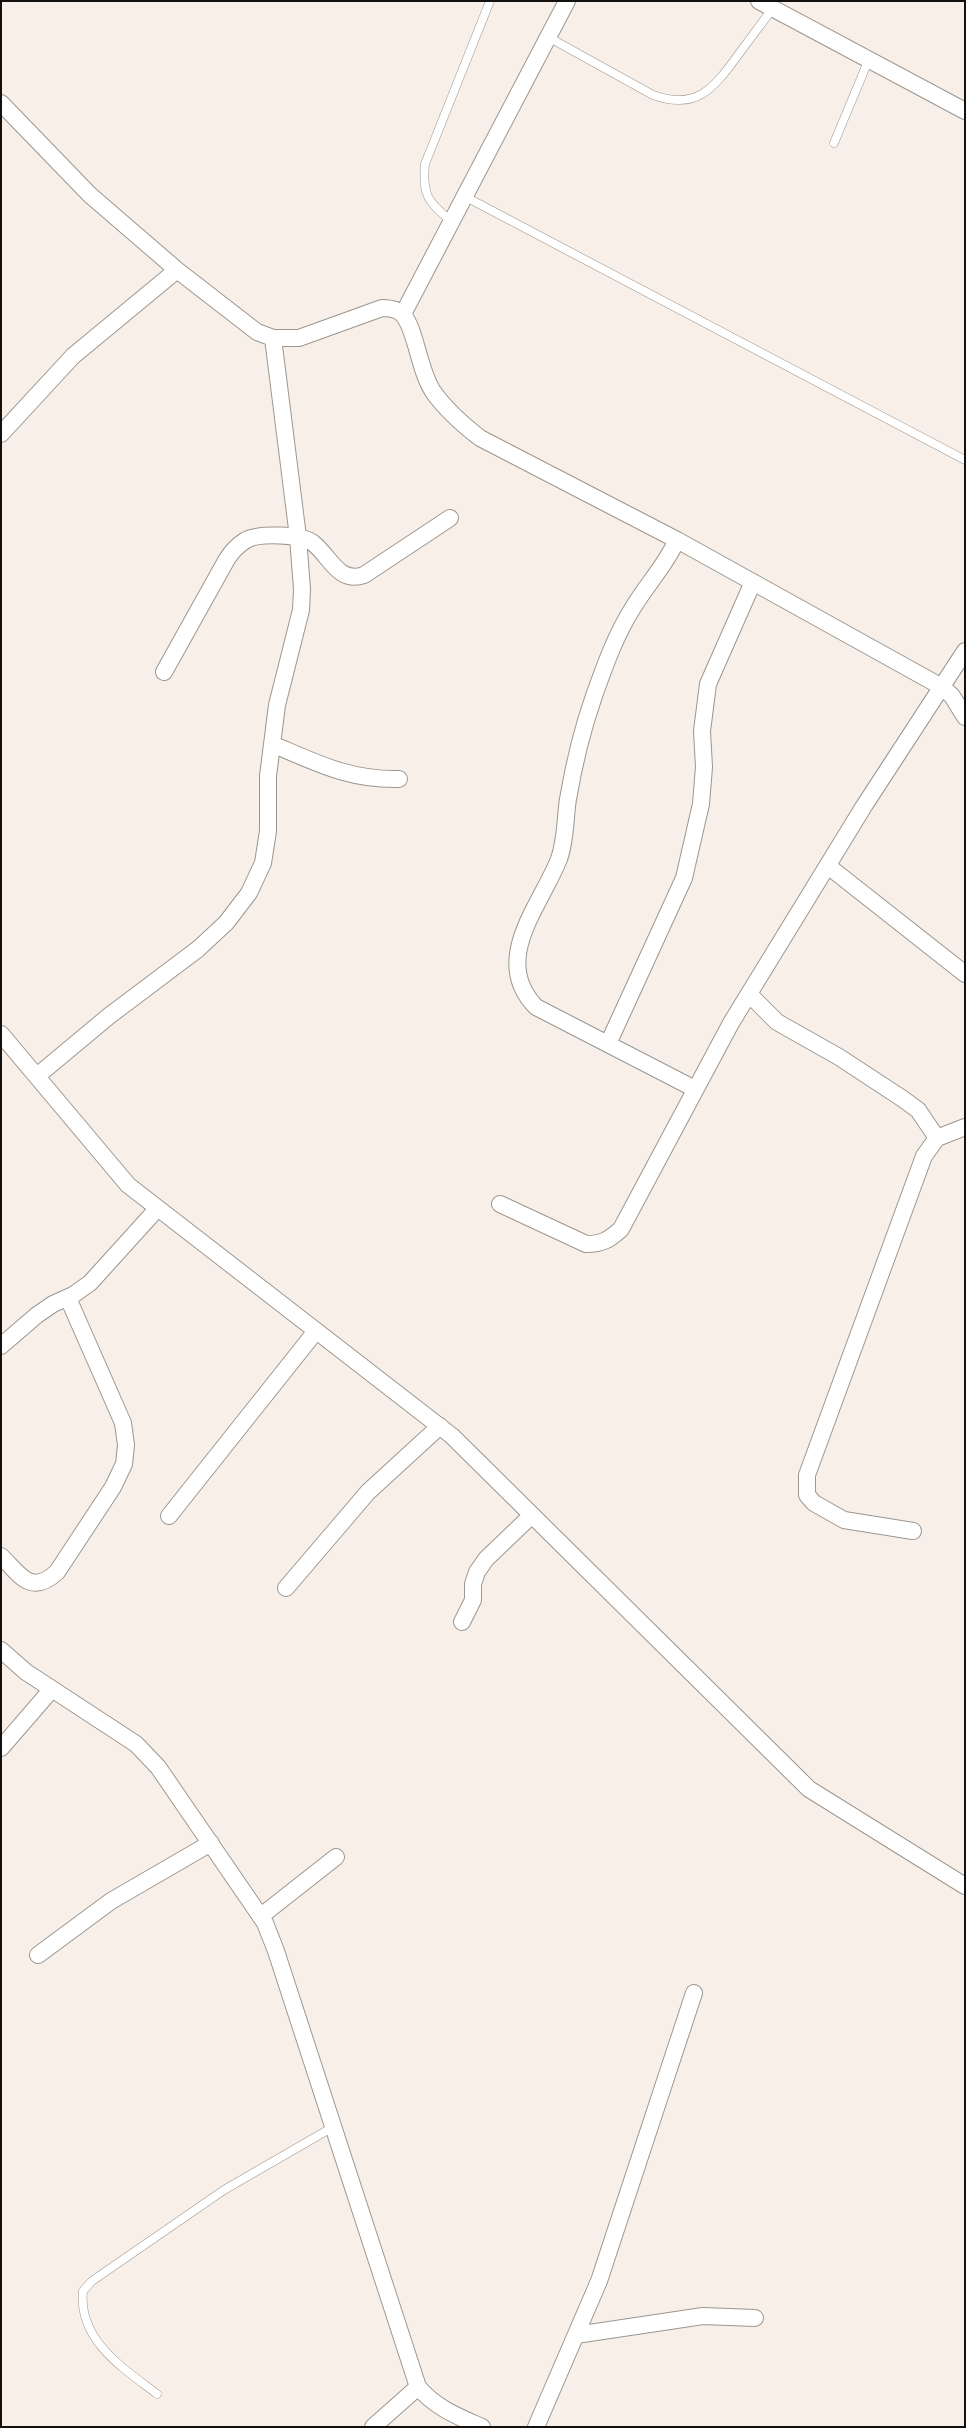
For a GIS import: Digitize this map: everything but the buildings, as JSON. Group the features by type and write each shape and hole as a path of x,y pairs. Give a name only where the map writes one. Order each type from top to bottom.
{"street":[{"path":"403,314 567,1"},
{"path":"766,4 965,112"},
{"path":"1,103 90,195 177,270 257,332 273,338 299,338 382,308 394,309 403,314 408,322 420,365 432,392 454,418 480,438 677,540 942,687 952,696 965,717"},
{"path":"1,434 72,356 177,270"},
{"path":"37,1076 109,1016 198,950 226,923 249,893 263,863 268,830 268,776 277,705 301,610 301,570 298,537 273,338"},
{"path":"164,672 234,549 247,539 259,536 298,537 313,542 345,576 356,578 364,575 450,518"},
{"path":"677,540 663,566 635,604 618,633 577,750 559,859 527,922 521,938 518,962 520,980 527,997 536,1007 695,1089"},
{"path":"608,1044 684,878 701,804 704,767 702,731 708,684 753,582"},
{"path":"500,1204 586,1244 600,1244 609,1240 621,1228 695,1089 749,994 965,651"},
{"path":"272,744 342,774 364,778 399,780"},
{"path":"828,866 965,974"},
{"path":"749,994 777,1022 839,1057 918,1110 937,1138"},
{"path":"1,1034 128,1185 440,1426 809,1789 965,1886"},
{"path":"913,1531 844,1520 814,1503 807,1495 807,1475 924,1156 937,1138 965,1127"},
{"path":"1,1346 37,1315 68,1298 90,1282 157,1209"},
{"path":"1,1556 31,1583 39,1584 48,1580 57,1572 124,1464 126,1445 123,1423 68,1298"},
{"path":"169,1516 316,1331"},
{"path":"286,1588 368,1492 440,1426"},
{"path":"462,1622 473,1600 477,1572 486,1559 532,1515"},
{"path":"1,1650 26,1672 136,1744 158,1767 261,1916 276,1950 418,2387 428,2399 442,2409 482,2427"},
{"path":"1,1748 52,1689"},
{"path":"38,1955 111,1901 211,1843"},
{"path":"261,1916 336,1857"},
{"path":"536,2427 599,2281 694,1993"},
{"path":"576,2335 703,2316 755,2318"},
{"path":"373,2427 418,2387"}],"lane":[{"path":"452,221 433,206 426,196 423,183 425,164 490,1"},
{"path":"548,37 653,95 669,101 689,100 703,95 717,83 766,4"},
{"path":"834,143 869,60"},
{"path":"464,196 965,460"},
{"path":"157,2394 103,2350 93,2336 84,2314 83,2291 92,2280 224,2190 334,2127"}]}
